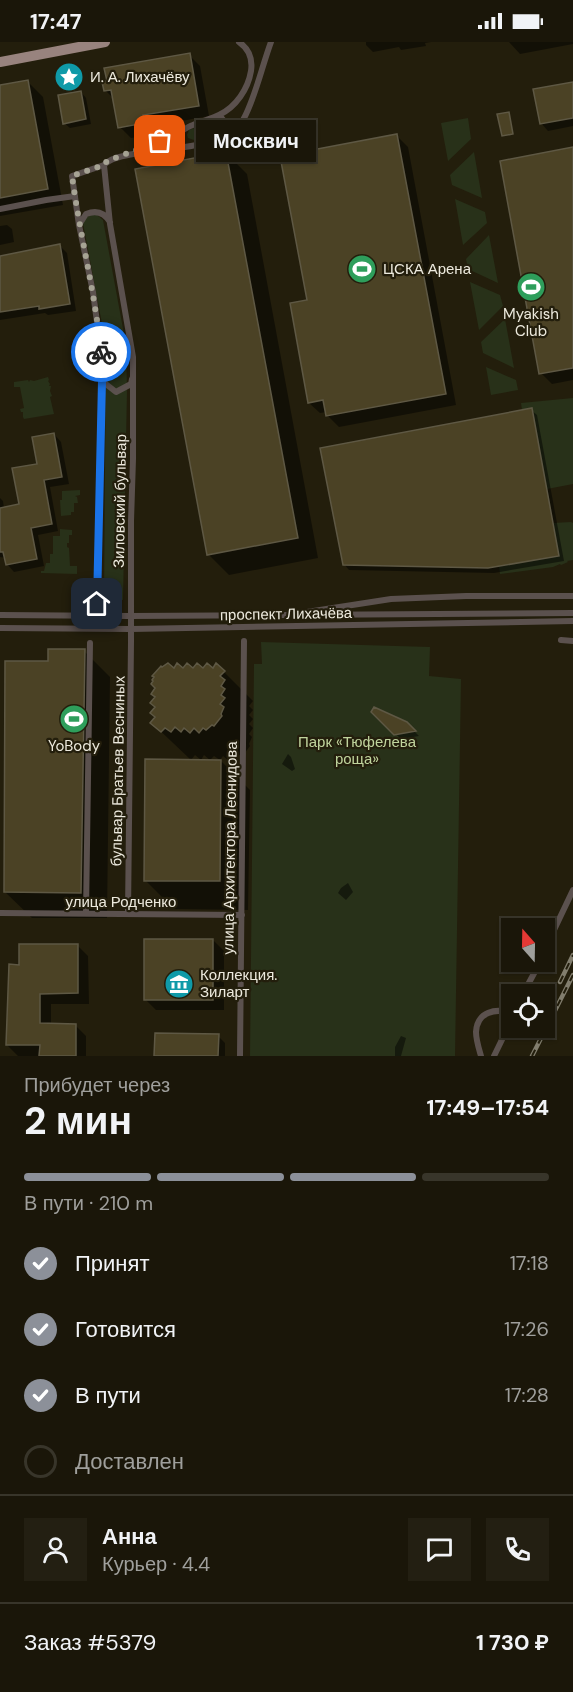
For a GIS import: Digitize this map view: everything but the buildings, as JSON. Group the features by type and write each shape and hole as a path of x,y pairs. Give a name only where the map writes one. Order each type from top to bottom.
{"main road":[{"path":"0,62 105,42"}],"street":[{"path":"105,163 219,116 235,103 249,81 252,68 251,56 246,47 239,42"},
{"path":"124,155 216,140 236,129 243,120 271,42"},
{"path":"219,116 224,119 226,125 226,132 222,136"},
{"path":"183,130 181,139 186,146"},
{"name":"Зиловский бульвар","path":"97,604 102,381 99,332 72,176 105,163 110,222 134,373 131,628"},
{"path":"0,209 75,196"},
{"path":"79,225 86,214 96,212 103,213 110,222"},
{"path":"102,381 116,392 131,384 134,373"},
{"path":"306,612 391,599 573,596"},
{"name":"проспект Лихачёва","path":"0,615 573,613"},
{"name":"проспект Лихачёва","path":"0,628 573,621"},
{"name":"бульвар Братьев Весниных","path":"128,914 131,628"},
{"path":"561,640 573,641"},
{"name":"улица Архитектора Леонидова","path":"240,1056 244,641"},
{"name":"бульвар Братьев Весниных","path":"86,913 90,643"},
{"path":"555,928 573,890"},
{"name":"улица Родченко","path":"0,913 242,915"},
{"path":"481,1056 476,1032 487,1013 501,1011"},
{"path":"494,1056 502,1038"}],"green space":[{"path":"468,118 471,139 448,161 441,123"},
{"path":"213,121 220,126 217,133 194,140 188,138 189,130"},
{"path":"474,152 482,198 452,185 450,175"},
{"path":"455,199 485,212 487,223 463,245"},
{"path":"97,215 103,220 126,345 123,600 104,599 106,345 83,223 87,217"},
{"path":"489,235 498,283 468,269 466,259"},
{"path":"470,282 500,295 503,306 479,330"},
{"path":"505,319 514,368 483,353 481,342"},
{"path":"486,367 516,380 518,390 491,395"},
{"path":"48,377 54,414 24,419 20,409 24,408 20,387 14,387 14,382 28,380 29,382"},
{"path":"573,398 573,484 547,489 532,408 522,410 521,403"},
{"path":"80,490 80,495 75,496 78,503 74,503 74,512 71,512 71,515 61,516 62,491"},
{"path":"553,523 573,523 573,560 553,567 500,574 499,566 559,556"},
{"path":"60,529 72,530 67,547 69,548 70,566 77,566 77,574 41,573 46,563 50,563 50,554 53,554 53,536 60,536"},
{"name":"Парк «Тюфелева роща»","path":"261,642 430,647 429,676 461,679 455,1056 250,1056 254,664 262,664"}],"railway":[{"path":"560,982 573,955"},
{"path":"532,1056 573,975"}],"way so far":[{"path":"101,352 93,292 79,225 72,176 160,141"}],"place":[{"name":"И. А. Лихачёву","path":"69,77"},
{"name":"Москвич","path":"160,141"},
{"name":"ЦСКА Арена","path":"362,269"},
{"name":"Myakish Club","path":"531,287"},
{"name":"YoBody","path":"74,719"},
{"name":"Коллекция. Зиларт","path":"179,984"}],"route":[{"path":"97,604 101,352"}]}
